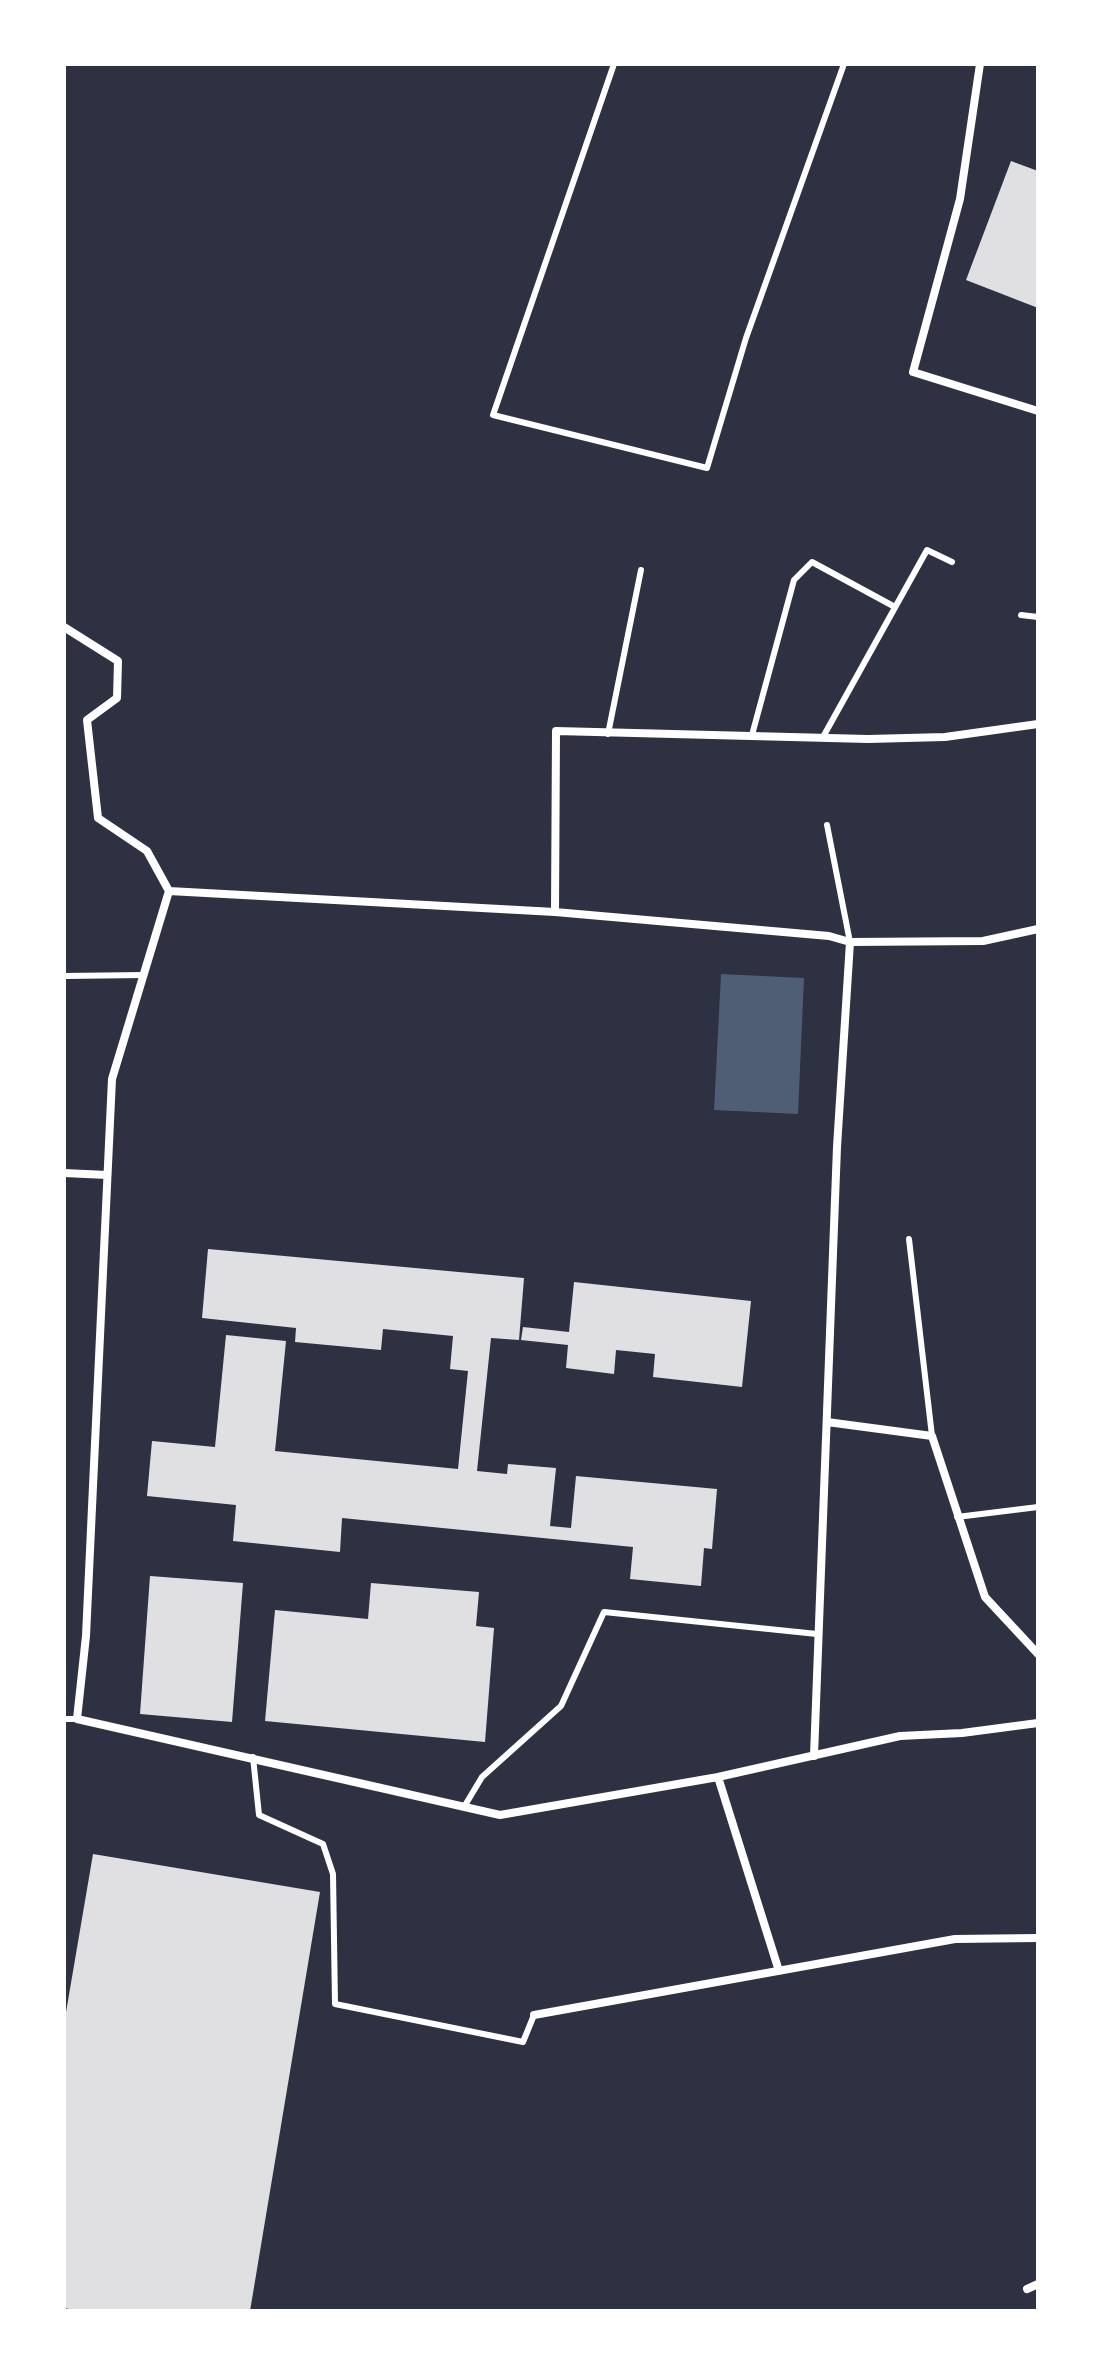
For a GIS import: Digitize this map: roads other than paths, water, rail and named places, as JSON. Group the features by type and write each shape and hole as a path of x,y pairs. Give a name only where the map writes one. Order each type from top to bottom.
{"street":[{"path":"980,64 960,199 913,372 1038,411"},
{"path":"64,627 118,661 117,698 87,720 98,818 147,851 169,891 112,1079 86,1636 77,1719 500,1815 718,1777 900,1736 962,1733 1038,1723"},
{"path":"555,912 556,731 945,737 1038,724"},
{"path":"169,891 555,912 829,936 850,942 983,941 1038,929"},
{"path":"814,1756 837,1147 850,942"},
{"path":"64,1173 107,1175"},
{"path":"827,1422 932,1436 985,1597 1038,1654"},
{"path":"718,1777 779,1971"},
{"path":"534,2015 955,1939 1038,1938"},
{"path":"1027,2289 1038,2284"}],"lane":[{"path":"614,64 493,415 707,468 746,338 844,64"},
{"path":"823,737 927,550 952,562"},
{"path":"752,735 794,580 812,562 895,607"},
{"path":"608,734 641,570"},
{"path":"1021,615 1038,617"},
{"path":"827,825 850,942"},
{"path":"64,976 144,975"},
{"path":"909,1239 932,1436"},
{"path":"957,1517 1038,1507"},
{"path":"464,1807 482,1777 561,1706 604,1612 817,1634"},
{"path":"64,1719 77,1719"},
{"path":"253,1757 259,1815 323,1844 333,1874 335,2004 523,2042 534,2015"}],"water":[{"path":"721,974 804,978 798,1114 714,1110"}]}
